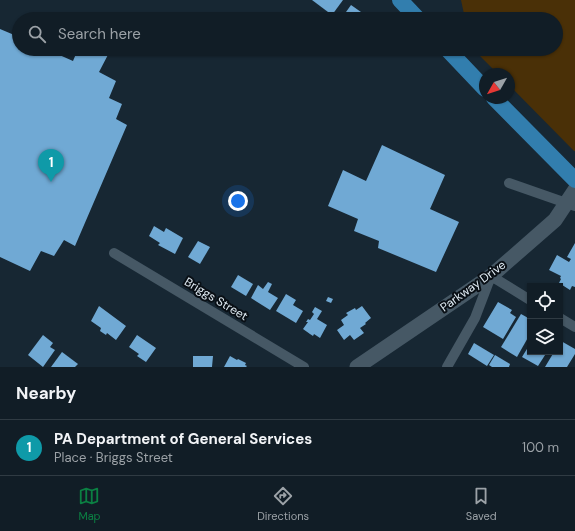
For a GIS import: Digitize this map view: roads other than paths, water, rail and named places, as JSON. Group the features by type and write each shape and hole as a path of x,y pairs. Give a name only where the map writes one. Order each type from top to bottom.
{"main road":[{"path":"400,0 411,12"},
{"path":"453,56 479,83"},
{"path":"500,104 575,180"}],"street":[{"path":"509,183 572,199"},
{"name":"Parkway Drive","path":"357,367 491,276 555,220 572,199"},
{"name":"Briggs Street","path":"114,253 304,367"},
{"path":"447,367 475,318 491,276 527,298"},
{"path":"562,319 575,327"}],"place":[{"name":"PA Department of General Services","path":"51,182"}]}
